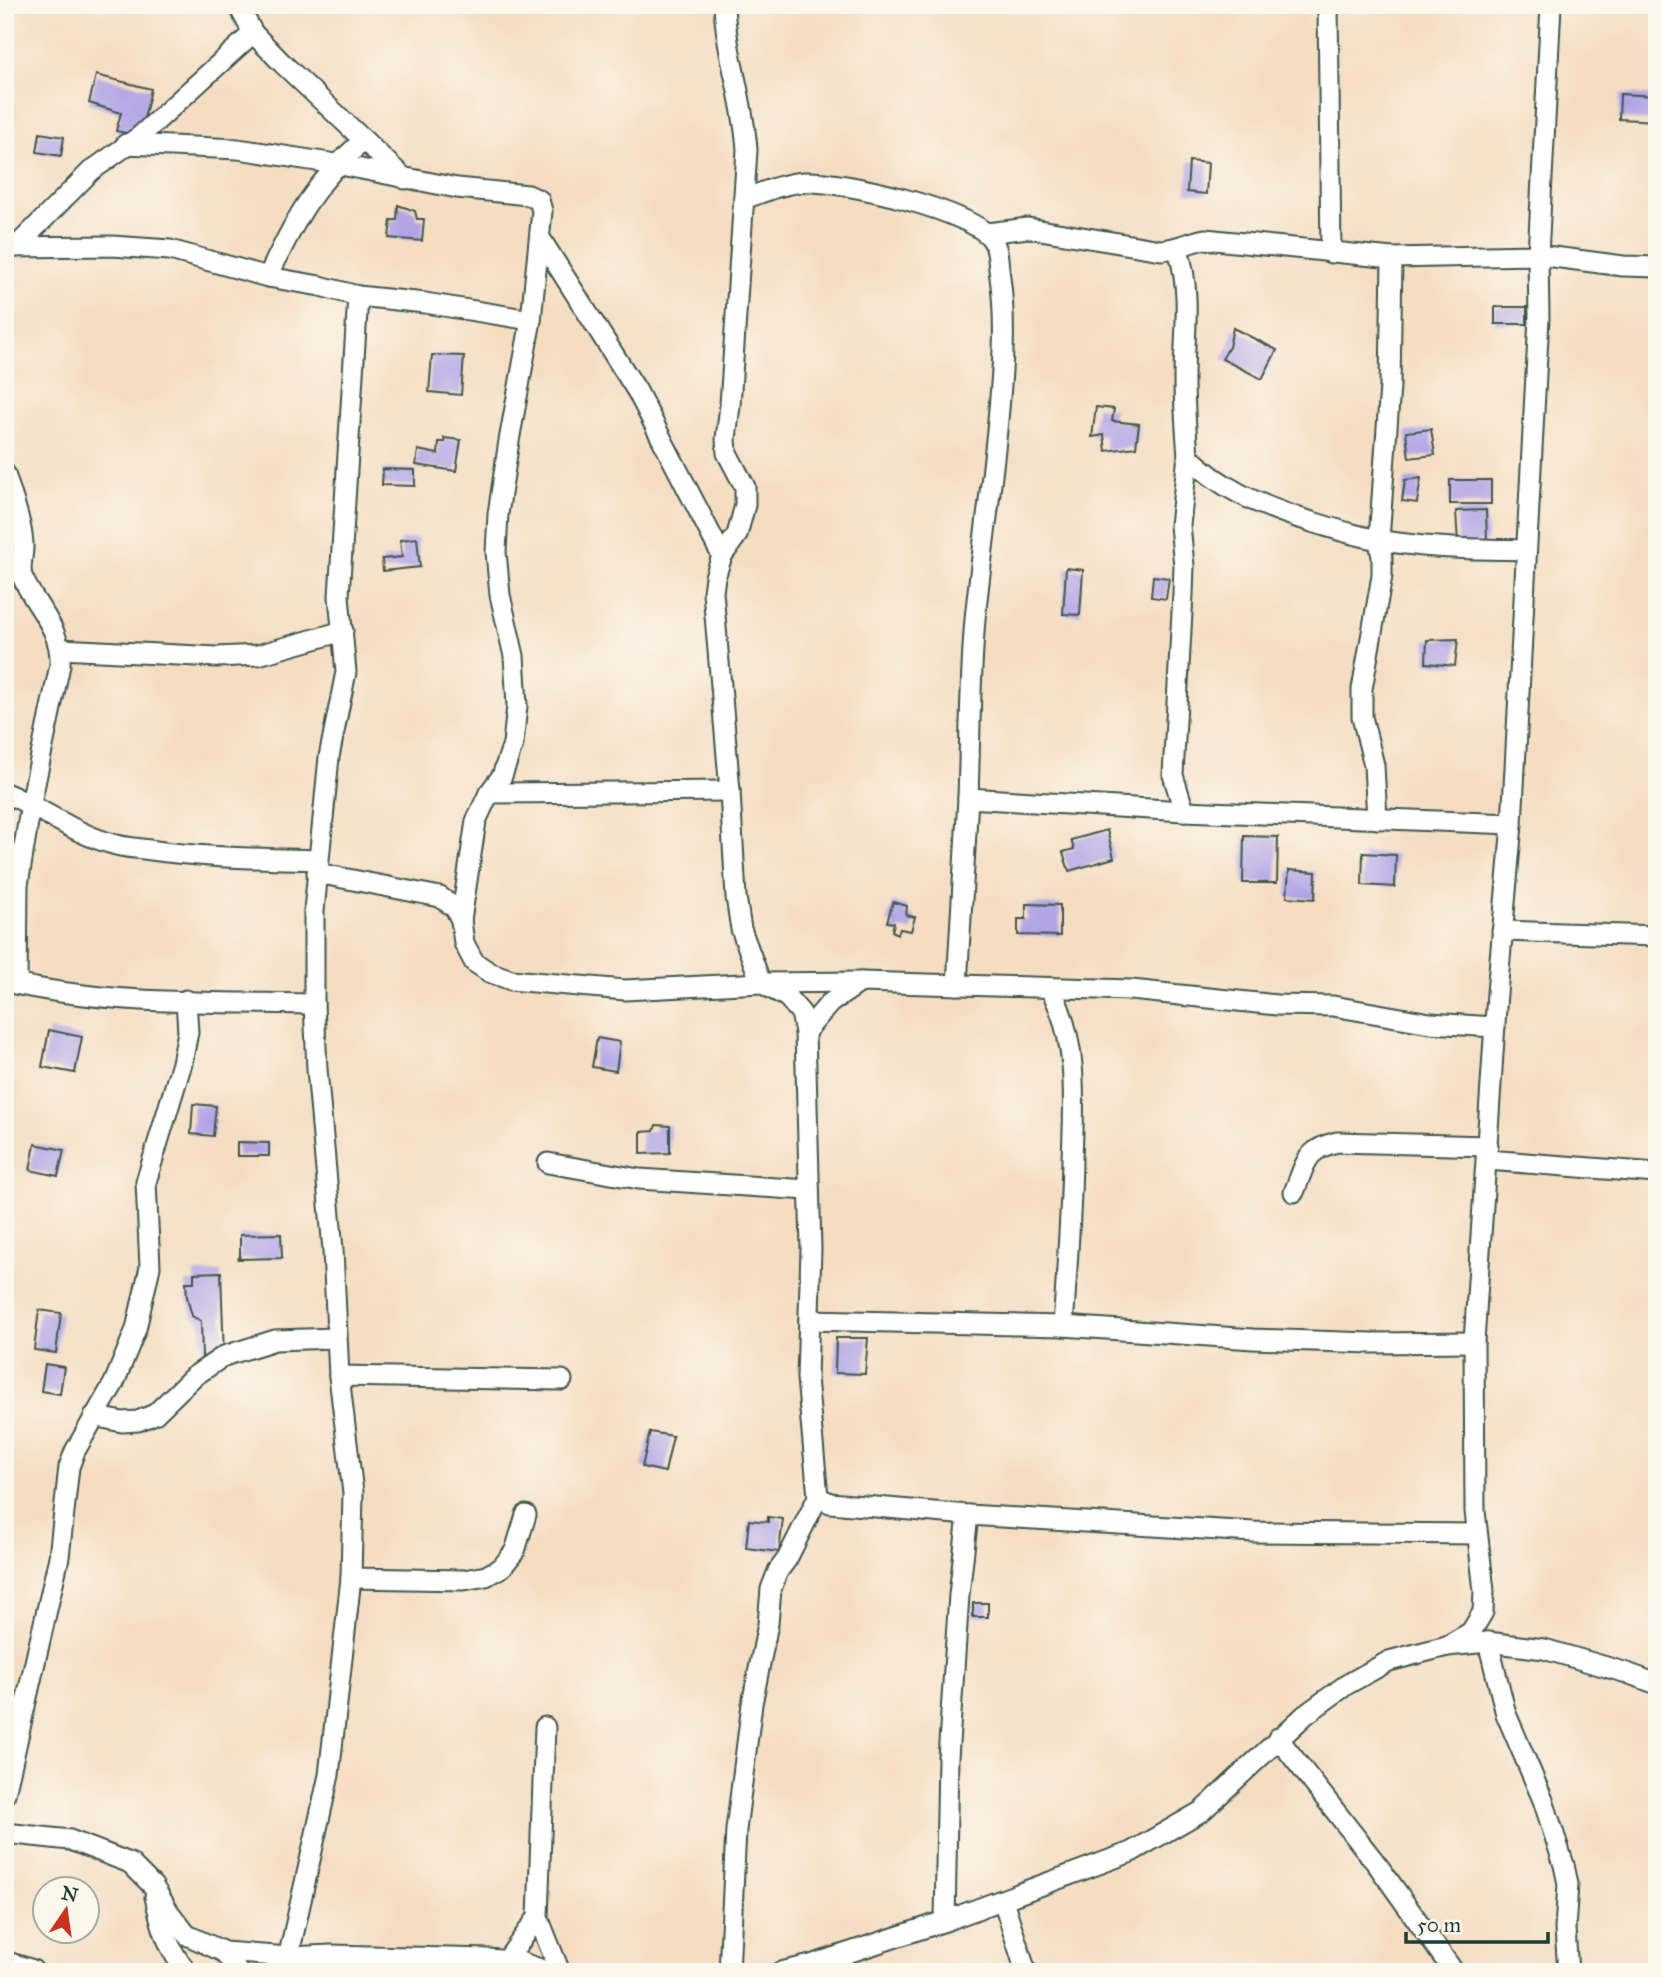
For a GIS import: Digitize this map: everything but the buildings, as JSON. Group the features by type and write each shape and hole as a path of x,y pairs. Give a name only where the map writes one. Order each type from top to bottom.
{"main road":[{"path":"5,1964 32,1972"}],"street":[{"path":"238,5 253,33 282,64 406,180"},
{"path":"724,5 725,30 745,123 747,150 726,439 727,453 745,487 745,505 737,536 722,556 713,592 736,897 741,929 761,983 787,998 801,1013 805,1032 811,1249 807,1378 818,1497 771,1589 768,1624 752,1704 736,1830 729,1972"},
{"path":"1328,5 1331,253"},
{"path":"1447,1646 1471,1632 1483,1612 1484,1591 1475,1511 1474,1342 1502,931 1512,824 1539,318 1538,255 1551,5"},
{"path":"11,247 91,171 148,129 253,33"},
{"path":"268,277 299,214 336,164 364,140"},
{"path":"126,145 238,149 336,164 406,180 528,195 539,200 542,211 531,320 509,441 498,514 496,552 500,595 514,656 517,706 513,744 502,776 489,793 476,821 461,920 464,943 474,962 489,972 512,980 625,990 761,983 861,982 1130,990 1277,1006 1333,1006 1430,1023 1495,1027"},
{"path":"744,199 782,185 806,182 834,184 930,207 976,225 988,233 995,243 1002,293 1005,347 975,621 957,985"},
{"path":"988,233 1028,228 1161,250 1178,249 1205,239 1392,258 1538,255 1623,266 1657,267"},
{"path":"540,238 638,391 722,556"},
{"path":"11,247 112,246 170,250 268,277 358,296 425,303 531,320"},
{"path":"1178,249 1186,274 1184,378 1188,456 1180,525 1184,594 1173,775 1184,811"},
{"path":"1377,819 1374,765 1362,717 1365,664 1382,576 1379,540 1390,386 1392,258"},
{"path":"287,1964 329,1774 351,1578 353,1493 339,1376 334,1250 317,1069 314,911 329,757 346,673 339,596 358,296"},
{"path":"1188,456 1230,490 1262,506 1379,540 1526,550"},
{"path":"5,474 17,510 24,545 21,572 51,625 61,649 18,885 11,983 92,996 314,1004"},
{"path":"61,649 217,657 258,655 343,631"},
{"path":"489,793 730,791"},
{"path":"5,793 32,803 72,828 112,844 181,854 317,866 440,897 455,908 461,920"},
{"path":"968,799 1512,824"},
{"path":"5,909 18,885"},
{"path":"1502,931 1657,936"},
{"path":"805,1032 830,1003 861,982"},
{"path":"1051,988 1059,1005 1073,1059 1075,1086 1063,1326"},
{"path":"5,1794 59,1557 69,1467 75,1451 114,1383 136,1329 150,1267 146,1182 182,1063 188,1032 186,1000"},
{"path":"1294,1192 1310,1154 1321,1146 1336,1142 1488,1153 1657,1173"},
{"path":"548,1163 639,1179 810,1190"},
{"path":"809,1320 1063,1326 1266,1340 1474,1342"},
{"path":"94,1416 122,1422 138,1420 155,1414 193,1377 225,1356 275,1340 336,1338"},
{"path":"339,1376 562,1380"},
{"path":"818,1497 830,1503 968,1515 1254,1532 1477,1534"},
{"path":"945,1921 948,1758 959,1595 968,1515"},
{"path":"351,1578 464,1580 486,1576 502,1567 515,1551 526,1516"},
{"path":"781,1972 811,1965 945,1921 1131,1852 1202,1811 1305,1715 1370,1670 1389,1661 1447,1646 1488,1642 1544,1649 1657,1684"},
{"path":"1488,1642 1506,1714 1543,1800 1564,1865 1568,1884 1565,1929 1568,1972"},
{"path":"545,1727 538,1917 560,1972"},
{"path":"1278,1738 1379,1867 1454,1972"},
{"path":"5,1833 70,1840 130,1863 153,1886 187,1935 224,1952 287,1964 331,1955 506,1961 520,1962 549,1972"},
{"path":"153,1886 160,1923 173,1956 187,1972"},
{"path":"1003,1900 1026,1972"},
{"path":"506,1961 538,1917"},
{"path":"224,1952 238,1972"}]}
